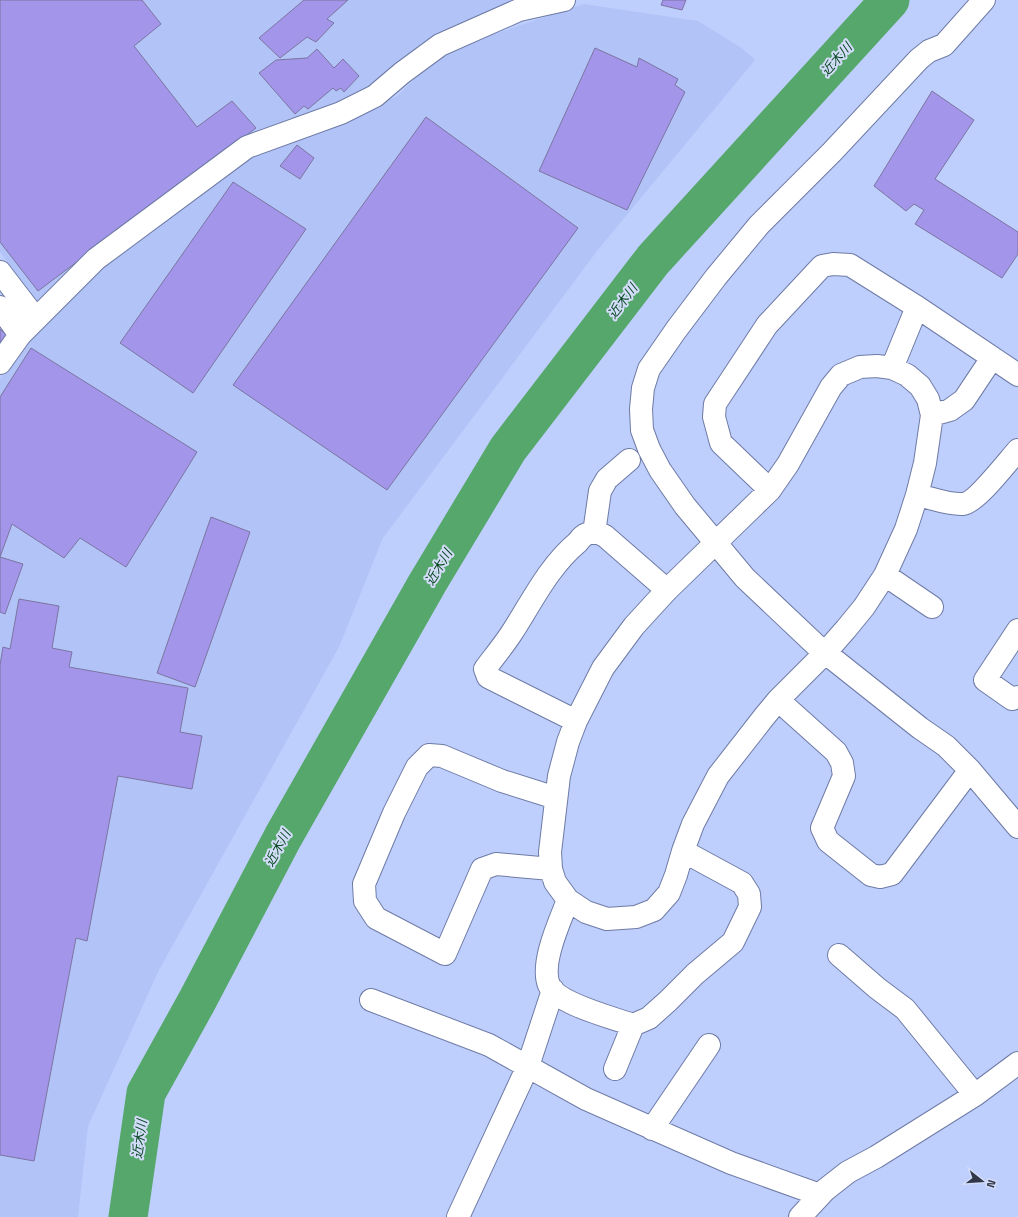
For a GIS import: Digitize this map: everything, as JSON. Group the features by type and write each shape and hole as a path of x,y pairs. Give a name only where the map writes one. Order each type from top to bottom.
{"street":[{"path":"0,363 20,335 96,259 247,147 341,113 375,96 402,73 440,45 520,10 564,0"},
{"path":"984,0 944,45 929,51 919,59 832,152 759,225 716,277 649,369 643,388 641,410 642,430 649,449 660,470 685,506 746,578 825,653 920,728 946,746 970,770 1018,827"},
{"path":"770,490 721,442 714,417 715,404 767,325 822,266 833,264 850,265 918,307 1018,375"},
{"path":"0,272 36,319"},
{"path":"0,307 20,335"},
{"path":"892,368 918,307"},
{"path":"932,415 950,410 964,400 992,358"},
{"path":"877,366 892,368 907,375 920,386 928,399 932,415 925,463 906,529 885,575 864,607 825,653 778,700 718,776 693,824 669,893 654,910 636,917 607,920 586,912 568,900 556,882 551,869 552,831 556,798 559,776 568,742 576,721 603,668 634,626 667,590 716,542 770,490 788,464 831,387 841,375 860,367 877,366"},
{"path":"917,495 965,504 975,498 1018,450"},
{"path":"594,532 600,491 607,479 629,460"},
{"path":"576,721 488,677 485,669 507,639 537,590 570,548 587,534 598,532 667,590"},
{"path":"885,575 932,607"},
{"path":"1018,630 985,680 1012,699 1018,697"},
{"path":"778,700 836,752 842,763 844,776 822,828 828,841 870,875 880,877 892,874 970,770"},
{"path":"551,869 496,864 482,869 446,954 376,918 365,901 364,884 394,813 417,766 429,755 442,756 502,781 556,798"},
{"path":"568,900 549,952 547,970 549,985 561,998 584,1008 633,1025 649,1018 695,974 733,942 750,907 750,894 742,882 683,851"},
{"path":"839,954 877,988 905,1010 975,1095"},
{"path":"458,1217 528,1066 553,990"},
{"path":"371,1000 489,1045 586,1100 652,1129 731,1163 820,1195"},
{"path":"616,1069 633,1025"},
{"path":"652,1129 709,1045"},
{"path":"800,1217 820,1195 848,1172 975,1095 1018,1063"}],"shaded area":[{"path":"0,0 525,0 420,44 379,84 244,142 38,302 0,252"},
{"path":"584,4 698,21 743,49 755,60 597,251 383,538 339,647 159,970 88,1126 78,1217 0,1217 0,378 30,337 107,261 246,159 397,96 434,60 485,37"}],"building":[{"path":"0,0 142,0 161,24 134,46 197,127 232,101 256,128 38,291 0,242"},
{"path":"304,0 348,0 327,19 334,23 316,42 307,37 280,58 259,38"},
{"path":"663,0 686,0 682,10 661,5"},
{"path":"595,48 637,67 639,58 678,79 675,85 685,92 627,210 539,171"},
{"path":"317,49 334,68 343,59 359,76 344,92 341,88 336,91 333,88 308,109 304,106 295,114 259,73 276,60 307,58"},
{"path":"932,91 974,120 935,179 1018,232 1018,254 1002,278 915,224 924,210 914,204 906,211 874,186"},
{"path":"426,117 578,228 387,490 233,385"},
{"path":"297,145 314,158 300,179 280,166"},
{"path":"233,182 306,229 193,393 120,343"},
{"path":"0,329 9,337 0,348"},
{"path":"31,348 197,452 126,567 80,538 64,558 12,524 0,557 0,397"},
{"path":"211,517 250,532 195,687 157,673"},
{"path":"0,557 23,564 5,614 0,612"},
{"path":"19,599 59,606 52,648 72,652 69,667 188,688 180,732 202,736 192,789 118,776 87,941 76,938 34,1161 0,1155 0,665 3,647 10,649"}],"waterway":[{"name":"近木川","path":"128,1217 146,1093 197,1001 283,837 428,582 508,449 653,260 890,0"}]}
